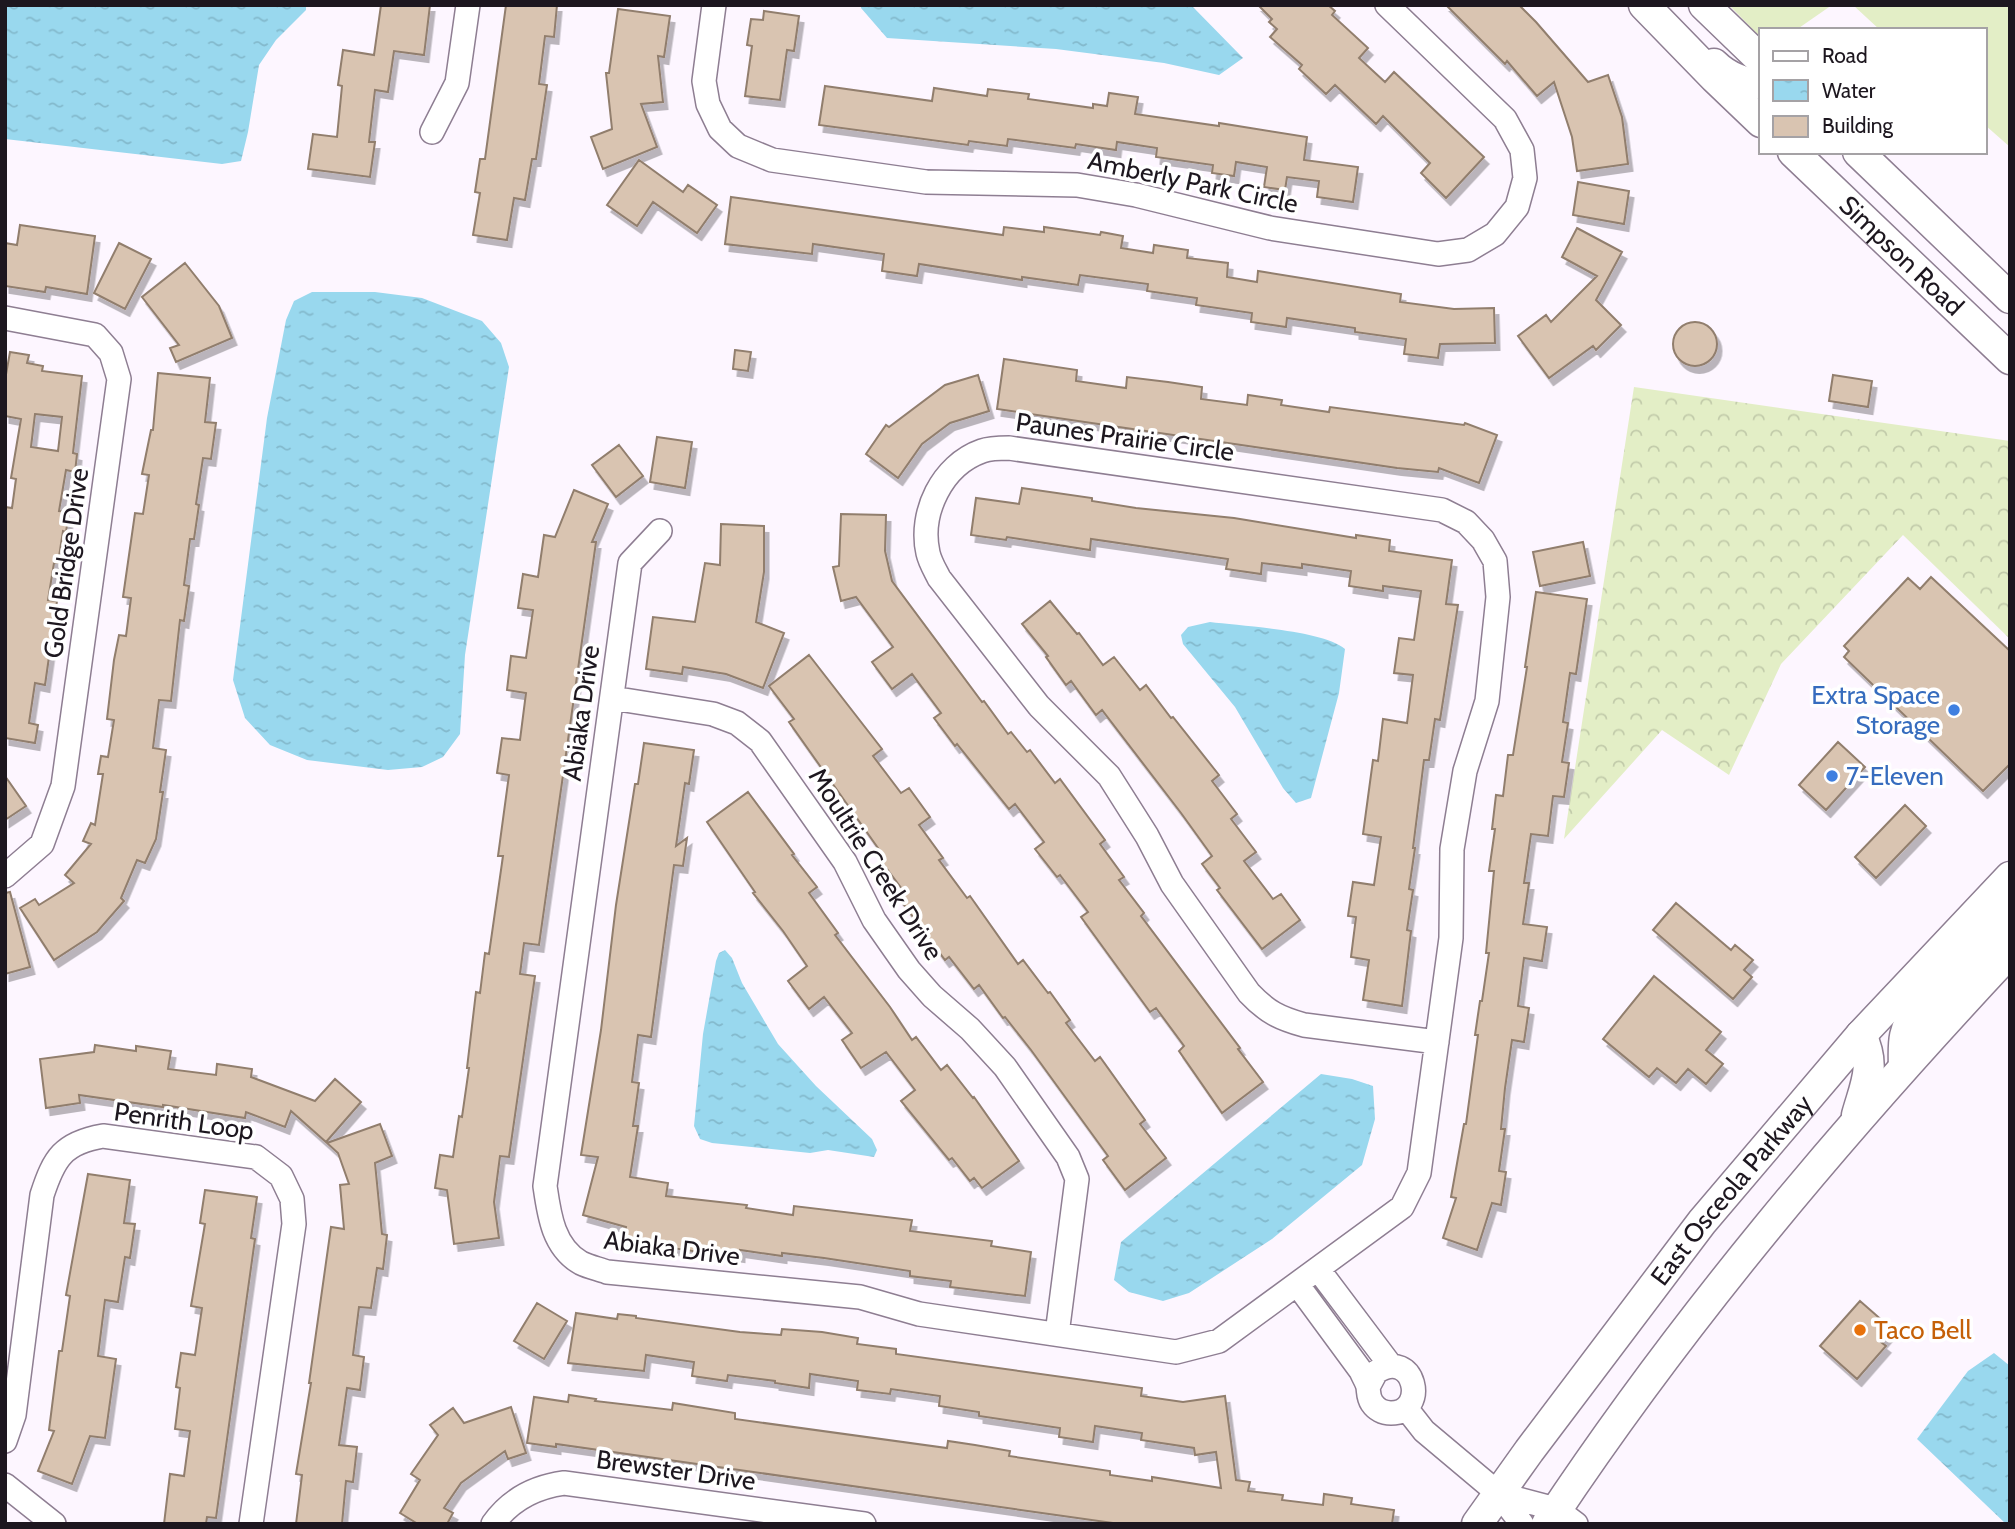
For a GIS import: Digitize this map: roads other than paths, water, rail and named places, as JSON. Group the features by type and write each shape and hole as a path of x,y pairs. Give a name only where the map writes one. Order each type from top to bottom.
{"main road":[{"path":"1644,5 1759,120"},
{"path":"1649,5 1669,19 1723,73 1759,83"},
{"path":"1704,5 1759,58"},
{"name":"Simpson Road","path":"1795,154 2010,359"},
{"name":"Simpson Road","path":"1860,154 2010,298"},
{"name":"East Osceola Parkway","path":"1478,1524 1638,1304 1694,1232 1861,1035 2010,877"},
{"path":"1904,1067 1903,1039 1908,1022 2010,914"},
{"name":"East Osceola Parkway","path":"1560,1519 1635,1396 1737,1263 1855,1122 2010,952"},
{"path":"1855,1122 1868,1075 1870,1054 1861,1035"}],"street":[{"path":"432,132 457,83 468,5"},
{"name":"Amberly Park Circle","path":"714,5 704,81 708,104 720,129 738,146 772,160 926,182 1077,186 1136,195 1270,228 1438,254 1468,250 1495,234 1517,207 1525,178 1522,150 1505,119 1387,5"},
{"name":"Gold Bridge Drive","path":"5,318 95,335 111,354 119,379 63,786 42,844 5,876"},
{"name":"Paunes Prairie Circle","path":"1318,1269 1402,1207 1419,1173 1437,1042 1451,938 1452,849 1465,771 1487,701 1498,597 1495,561 1483,540 1466,522 1442,510 1009,447 983,450 965,461 947,477 929,506 926,528 928,554 939,578 1038,706 1109,776 1147,836 1172,884 1249,993 1264,1009 1283,1019 1304,1025 1437,1042"},
{"name":"Abiaka Drive","path":"660,531 630,563 545,1185 550,1219 560,1244 580,1262 607,1272 860,1297 919,1314 1176,1352 1219,1341 1318,1269"},
{"name":"Moultrie Creek Drive","path":"612,698 713,713 737,723 760,741 845,862 874,920 909,970 932,996 970,1029 1005,1068 1068,1157 1077,1179 1057,1334"},
{"name":"Penrith Loop","path":"5,1441 14,1415 42,1195 50,1169 64,1150 83,1140 103,1136 256,1157 281,1176 292,1199 294,1224 251,1524"},
{"path":"1318,1269 1391,1366"},
{"path":"1297,1284 1361,1371 1368,1387 1368,1396 1380,1410 1388,1413 1406,1408 1413,1399 1415,1388 1411,1377 1402,1369 1391,1366 1376,1372 1368,1387"},
{"path":"1406,1408 1424,1431 1499,1494 1522,1524"},
{"name":"Brewster Drive","path":"493,1524 500,1514 520,1497 545,1485 564,1483 864,1524"},
{"path":"5,1485 54,1524"},
{"path":"1499,1494 1560,1519"}],"water":[{"path":"5,5 306,5 306,10 276,40 259,65 241,161 222,164 5,139"},
{"path":"861,5 1191,5 1243,58 1219,75 1164,63 1056,49 887,38"},
{"path":"312,292 375,292 422,298 482,321 501,343 509,367 465,655 460,734 443,757 422,767 388,770 307,760 270,745 245,718 233,680 267,418 286,320 294,301"},
{"path":"1210,622 1301,633 1319,637 1345,649 1339,693 1311,798 1296,803 1283,788 1235,707 1183,644 1181,635 1188,627"},
{"path":"725,950 732,958 742,983 778,1044 816,1086 872,1139 877,1150 874,1157 828,1150 810,1153 712,1143 700,1139 694,1126 703,1034 716,961 719,953"},
{"path":"1321,1074 1373,1086 1375,1119 1362,1165 1272,1239 1189,1293 1163,1301 1129,1292 1114,1280 1121,1242"},
{"path":"1994,1353 2010,1366 2010,1524 2006,1524 1917,1439 1968,1371"}],"place":[{"name":"Extra Space Storage","path":"1954,710"},
{"name":"7-Eleven","path":"1832,776"},
{"name":"Taco Bell","path":"1860,1330"}]}
